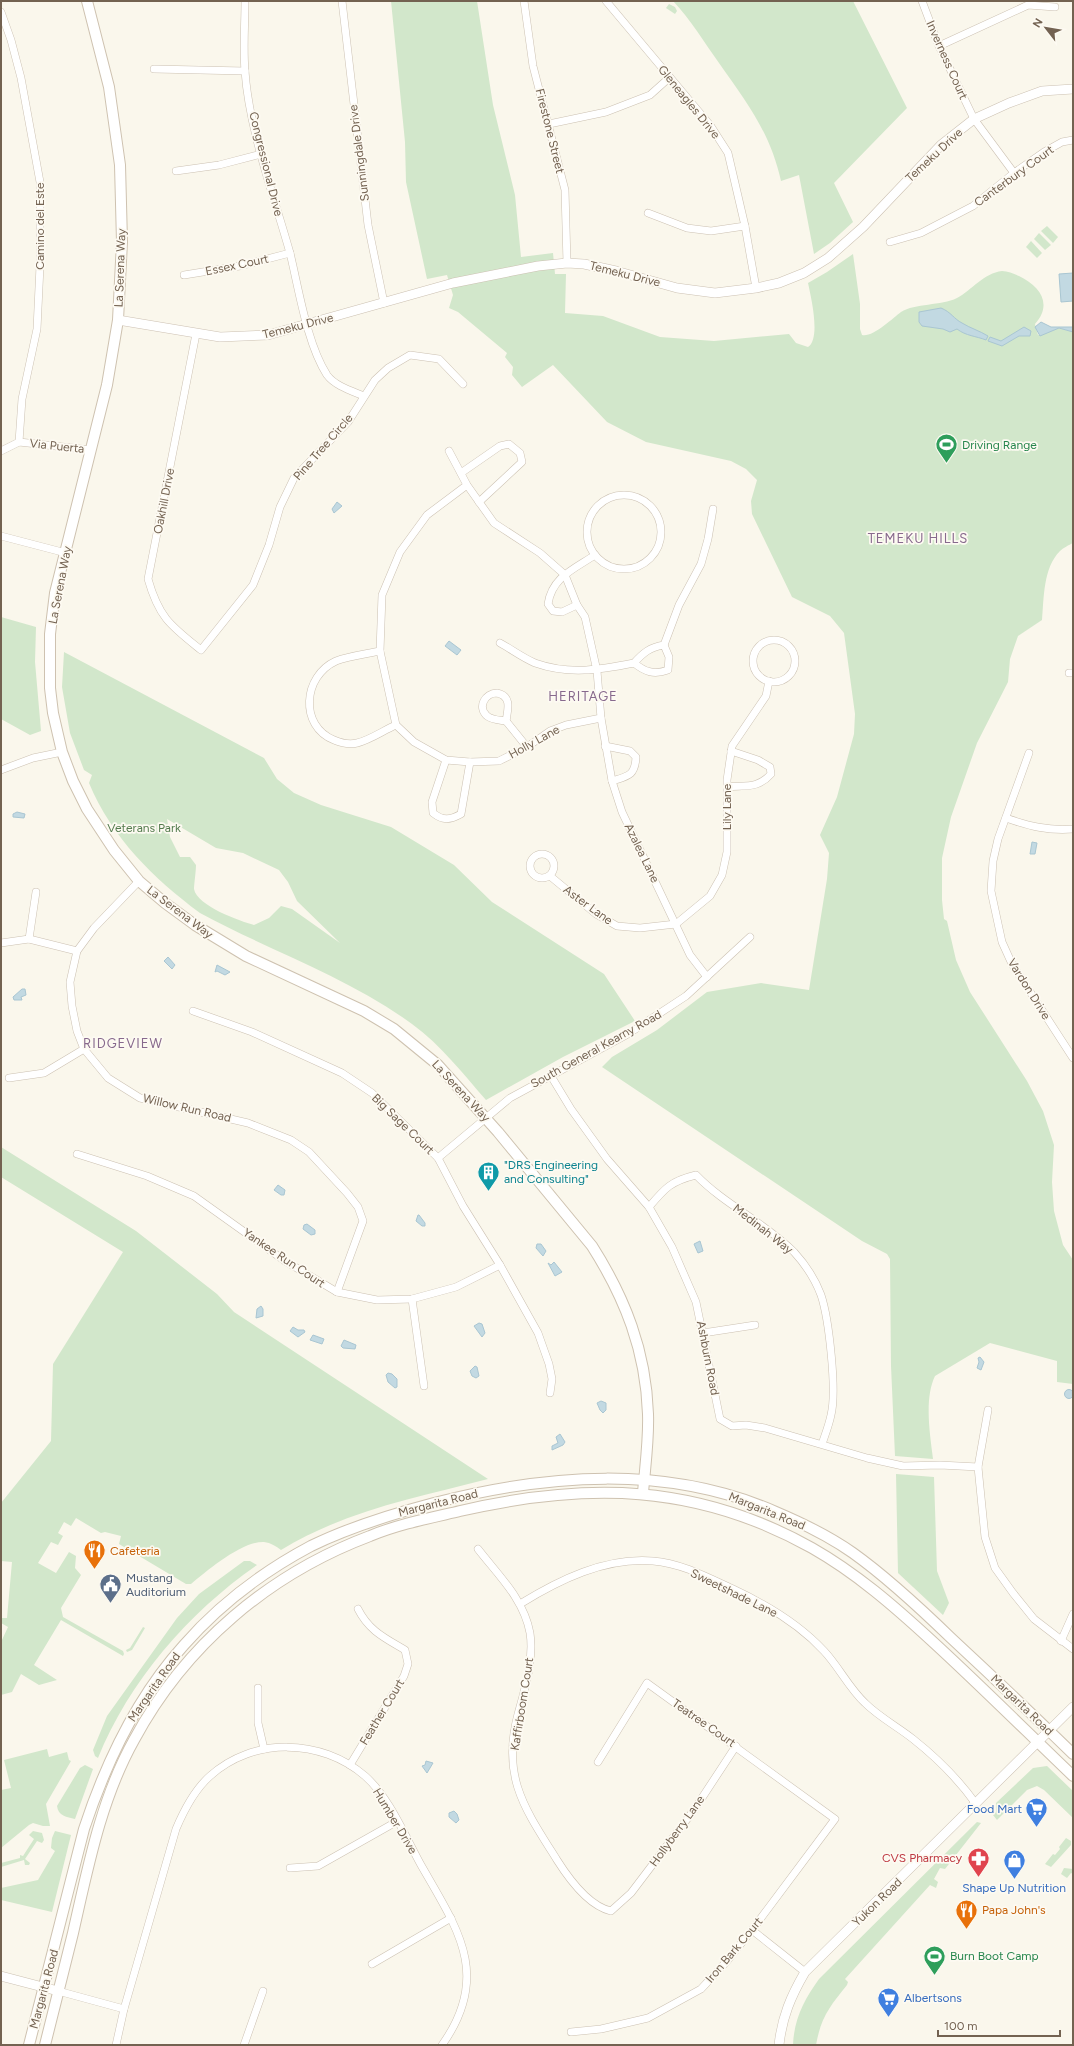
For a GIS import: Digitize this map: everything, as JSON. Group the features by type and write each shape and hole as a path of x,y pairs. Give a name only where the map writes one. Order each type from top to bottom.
{"main road":[{"name":"La Serena Way","path":"87,1 109,87 120,165 122,242 118,320 107,385 56,593 50,634 50,688 62,752 73,781 87,809 114,850 139,881 165,903 195,925 246,956 364,1011 394,1029 417,1046 449,1075 592,1246 611,1276 624,1302 641,1356 648,1414 643,1493"},
{"name":"Margarita Road","path":"29,2045 84,1829 106,1767 125,1729 158,1676 184,1644 216,1613 249,1585 311,1547 382,1518 457,1498 511,1487 566,1479 644,1479 708,1490 742,1499 809,1528 850,1550 913,1602 1073,1754"},
{"name":"Margarita Road","path":"44,2045 96,1836 106,1803 125,1756 150,1712 184,1665 233,1615 278,1582 309,1562 334,1550 396,1527 526,1497 600,1492 643,1493 686,1501 740,1516 787,1535 844,1568 897,1609 1073,1776"}],"street":[{"name":"Congressional Drive","path":"244,1 245,71 261,154 290,253 307,325 328,376 340,386 364,396"},
{"name":"Sunningdale Drive","path":"342,1 368,225 384,303"},
{"name":"Firestone Street","path":"524,1 533,66 565,190 567,263"},
{"name":"Gleneagles Drive","path":"606,1 669,78 710,125 728,153 745,226 756,288"},
{"name":"Inverness Court","path":"922,1 939,46 974,119 1014,173"},
{"path":"939,46 1028,5 1055,7"},
{"name":"Camino del Este","path":"1,12 11,40 21,78 40,182 40,266 37,329 22,399 19,442"},
{"path":"154,68 245,71"},
{"path":"549,124 606,112 650,95 669,78"},
{"name":"Temeku Drive","path":"118,320 220,337 253,336 281,332 453,283 538,266 567,263 584,264 616,270 648,280 692,290 715,293 756,288 779,283 804,273 828,258 863,227 941,145 974,119 1009,103 1042,91 1073,89"},
{"name":"Canterbury Court","path":"890,242 921,233 973,206 1014,173 1044,152 1062,142 1073,140"},
{"path":"176,171 219,165 261,154"},
{"path":"648,214 687,228 711,231 745,226"},
{"name":"Essex Court","path":"184,275 240,266 290,253"},
{"name":"Oakhill Drive","path":"196,334 148,579 154,600 164,618 201,650"},
{"name":"Pine Tree Circle","path":"201,650 253,585 270,545 280,507 294,478 348,422 375,380 388,368 410,355 439,359 463,384"},
{"name":"Via Puerta","path":"1,451 19,442 91,450"},
{"path":"461,473 500,446 510,444 520,453 522,462 479,502"},
{"path":"449,451 467,485 494,523 540,553 565,575 577,605 585,617 597,671 601,718"},
{"path":"380,651 336,662 321,673 311,686 309,710 314,726 326,737 342,744 358,743 396,725 380,651 382,595 400,552 427,516 467,485"},
{"path":"628,495 640,498 650,505 659,521 661,539 657,550 649,560 639,566 627,569 609,565 595,555 589,544 587,531 590,519 596,508 605,500 616,496 628,495"},
{"path":"634,663 643,670 650,672 659,673 668,670 669,657 664,645 679,605 701,564 708,538 713,509"},
{"path":"1,536 66,552"},
{"path":"577,605 562,612 553,611 548,604 550,592 555,582 595,555"},
{"path":"780,640 786,643 794,655 793,669 783,680 769,681 758,674 755,668 754,656 756,650 766,641 780,640"},
{"path":"500,643 535,662 564,670 597,671 634,663 644,652 654,647 664,645"},
{"name":"Lily Lane","path":"676,924 710,896 722,875 727,852 727,787 731,750 740,733 766,696 769,681"},
{"path":"506,721 509,707 507,699 497,692 488,694 482,706 486,714 494,719 506,721 527,747"},
{"name":"Holly Lane","path":"396,725 414,742 446,760 470,762 499,761 527,747 550,731 566,725 601,718"},
{"name":"Azalea Lane","path":"601,718 612,781 622,812 694,960 707,977"},
{"path":"605,746 630,751 636,757 633,771 629,776 612,781"},
{"path":"727,787 753,786 763,783 771,774 770,767 758,760 731,750"},
{"path":"1,770 33,758 62,752"},
{"name":"Vardon Drive","path":"1029,753 1015,788 993,861 991,891 1002,942 1012,964 1073,1058"},
{"path":"446,760 432,802 433,813 446,819 453,818 461,814 470,762"},
{"path":"1006,818 1032,827 1056,830 1073,829"},
{"name":"Aster Lane","path":"550,876 596,914 617,926 640,928 676,924"},
{"name":"Willow Run Road","path":"139,881 94,928 77,951 70,982 72,1006 77,1031 84,1049 108,1078 140,1098 248,1123 292,1140 309,1152 358,1207 363,1221 337,1292"},
{"path":"29,939 36,892"},
{"name":"South General Kearny Road","path":"438,1158 510,1098 652,1019 686,996 750,937"},
{"path":"1,943 29,939 77,951"},
{"name":"Big Sage Court","path":"193,1011 252,1032 342,1073 372,1093 438,1158 462,1206 500,1265 538,1333 545,1351 552,1379 550,1393"},
{"path":"9,1078 44,1073 84,1049"},
{"name":"Ashburn Road","path":"551,1076 571,1109 607,1159 649,1207 684,1272 696,1302 704,1333 720,1419 732,1426 746,1425 765,1428 867,1458 903,1466 940,1465 978,1467"},
{"name":"Yankee Run Court","path":"77,1154 147,1176 194,1196 296,1268 337,1292 376,1300 412,1299 456,1287 500,1265"},
{"name":"Medinah Way","path":"649,1207 664,1190 678,1180 696,1175 707,1187 776,1236 804,1264 820,1294 825,1309 834,1388 832,1414 822,1444"},
{"path":"412,1299 424,1386"},
{"path":"704,1333 755,1325"},
{"path":"988,1410 978,1467 985,1537 995,1568 1034,1619 1073,1649"},
{"name":"Kaffirboom Court","path":"478,1549 511,1588 520,1604 530,1633 530,1656 526,1687 517,1720 512,1766 517,1788 533,1822 563,1869 593,1902 601,1909 611,1911"},
{"name":"Sweetshade Lane","path":"520,1604 552,1586 608,1564 653,1561 675,1565 704,1576 769,1607 792,1622 824,1651 843,1677 866,1704 914,1740 964,1788 976,1804"},
{"name":"Feather Court","path":"350,1764 404,1676 408,1664 405,1650 375,1632 364,1622 358,1609"},
{"path":"1061,1641 1073,1614"},
{"name":"Teatree Court","path":"598,1762 648,1683 835,1819"},
{"path":"258,1688 258,1723 264,1749"},
{"name":"Yukon Road","path":"780,2045 781,2027 786,2009 805,1972 1073,1707"},
{"name":"Humber Drive","path":"116,2045 124,2009 176,1829 183,1813 195,1793 209,1776 227,1763 264,1749 290,1746 313,1749 332,1754 350,1764 379,1790 451,1918 463,1945 467,1965 466,1989 460,2012 452,2032 442,2045"},
{"name":"Hollyberry Lane","path":"611,1911 636,1886 694,1810 736,1746"},
{"name":"Iron Bark Court","path":"571,2032 622,2025 648,2018 701,1989 727,1961 752,1930 835,1819"},
{"path":"290,1868 318,1866 396,1822"},
{"path":"372,1964 451,1918"},
{"path":"752,1930 805,1972"},
{"path":"1,1976 124,2009"},
{"path":"244,2045 263,1991"}],"green space":[{"path":"391,1 477,1 493,105 515,195 521,257 553,253 555,274 566,274 565,313 603,316 660,337 714,341 789,334 796,343 808,347 812,343 815,327 808,283 853,254 860,304 860,329 862,335 871,334 877,331 907,309 951,301 963,295 989,275 1002,271 1019,276 1026,280 1038,290 1042,296 1043,309 1035,324 1038,335 1059,328 1073,332 1073,543 1060,551 1050,566 1045,584 1042,620 1018,636 1010,659 1008,682 977,743 951,817 942,858 942,900 944,919 947,921 956,960 970,992 1027,1081 1043,1111 1054,1145 1052,1182 1054,1211 1063,1245 1073,1260 1073,1384 1057,1382 1057,1361 990,1343 935,1376 929,1406 929,1428 933,1459 895,1456 891,1366 890,1259 887,1254 862,1241 602,1067 612,1057 657,1030 707,992 761,983 809,990 827,879 829,853 820,835 837,797 854,734 855,714 844,633 830,616 792,597 752,514 751,501 757,480 746,469 731,461 646,442 607,422 553,365 522,387 512,375 513,367 505,357 507,353 458,312 449,308 453,295 447,275 427,279 406,182 405,142"},
{"path":"673,1 853,1 907,108 834,183 853,222 830,243 814,254 799,175 781,181 771,148 748,105 697,31"},
{"path":"669,4 675,7 677,11 675,14 666,8"},
{"path":"1047,226 1058,237 1053,243 1041,231"},
{"path":"1039,233 1051,245 1045,250 1034,239"},
{"path":"1031,241 1042,253 1037,258 1026,247"},
{"path":"1,617 36,627 35,662 41,731 30,735 1,719"},
{"name":"Veterans Park","path":"64,652 264,758 277,779 294,793 321,805 391,827 454,865 492,902 604,974 635,1021 563,1057 486,1100 442,1050 412,1024 362,992 200,913 150,871 109,822 98,803 89,783 92,775 84,770 70,733 62,687","holes":["167,819 216,848 243,853 279,870 288,882 297,901 340,943 292,909 281,906 269,918 254,925 211,907 197,895 194,889 196,865 190,857 180,857 170,837"]},
{"path":"1,1147 136,1231 217,1294 234,1312 488,1479 408,1499 356,1515 306,1536 281,1550 269,1543 264,1542 246,1546 226,1557 191,1584 186,1584 119,1544 121,1536 105,1532 101,1533 76,1518 71,1526 64,1522 58,1533 63,1536 58,1545 51,1542 38,1563 56,1573 69,1552 76,1556 75,1568 81,1575 61,1608 63,1617 123,1651 124,1654 123,1656 61,1620 34,1665 57,1680 39,1685 21,1674 12,1692 1,1695 1,1642 8,1627 1,1623 1,1618 7,1618 12,1562 1,1561 1,1503 51,1441 53,1364 123,1252 1,1177"},
{"path":"896,1474 934,1477 937,1571 949,1603 943,1615 898,1573"},
{"path":"244,1561 250,1561 257,1565 208,1604 185,1626 164,1650 144,1675 126,1702 98,1758 95,1756 93,1750 107,1716 177,1618 199,1594"},
{"path":"143,1627 145,1628 132,1650 127,1652 126,1650 130,1648"},
{"path":"47,1749 49,1757 67,1752 69,1760 71,1761 46,1804 50,1826 43,1826 33,1823 1,1848 1,1790 11,1788 4,1760"},
{"path":"85,1765 93,1769 75,1819 66,1817 59,1812 57,1806 80,1768"},
{"path":"1047,1766 1073,1791 1073,1818 1044,1790 1037,1786 1027,1790 997,1820 993,1815 996,1812 996,1803 1033,1768"},
{"path":"977,1822 981,1823 945,1869 940,1868 934,1879 938,1882 936,1888 930,1885 845,1979 848,1982 847,1985 827,2012 818,2035 816,2045 793,2045 795,2027 804,2002 819,1979"},
{"path":"33,1831 42,1833 44,1840 42,1843 37,1841 25,1859 30,1863 29,1865 25,1865 24,1860 1,1867 1,1863 20,1858 20,1855 23,1856 34,1839 29,1835"},
{"path":"55,1831 71,1835 52,1912 1,1900 1,1888 38,1880 55,1851 51,1848 52,1838"},
{"path":"1066,1838 1071,1841 1071,1845 1051,1867 1045,1864 1053,1854 1055,1855 1060,1849 1059,1847"},
{"path":"1064,1868 1073,1869 1073,1874 1071,1873 1067,1878 1061,1874"}],"water":[{"path":"1073,273 1073,301 1061,302 1059,274"},
{"path":"941,308 959,321 988,336 986,340 967,335 957,329 950,332 943,329 922,326 919,322 919,312"},
{"path":"1041,322 1051,327 1073,327 1073,332 1059,328 1040,336 1035,327"},
{"path":"1024,327 1031,331 1030,336 1019,336 1002,346 988,341 990,337 1001,341"},
{"path":"337,502 342,506 334,513 332,509"},
{"path":"449,641 461,650 457,655 445,646"},
{"path":"17,812 25,814 24,818 13,817 13,814"},
{"path":"1032,842 1037,843 1035,854 1030,854"},
{"path":"168,957 175,965 172,969 164,961"},
{"path":"217,965 230,972 225,975 217,971 215,972"},
{"path":"22,989 25,989 26,995 21,997 22,1000 14,1000 13,997"},
{"path":"278,1185 285,1190 284,1195 281,1195 274,1190"},
{"path":"418,1215 425,1223 425,1226 422,1226 416,1221"},
{"path":"307,1224 315,1230 315,1234 311,1235 303,1229 304,1225"},
{"path":"700,1241 703,1251 698,1253 694,1244"},
{"path":"537,1244 541,1244 546,1251 543,1256 536,1248"},
{"path":"554,1262 562,1272 555,1276 548,1263 551,1265"},
{"path":"261,1306 263,1309 263,1316 256,1318 257,1309"},
{"path":"479,1323 482,1324 485,1333 482,1337 474,1326"},
{"path":"293,1327 298,1330 304,1330 305,1332 298,1337 290,1331"},
{"path":"313,1335 324,1339 322,1344 310,1340"},
{"path":"344,1340 356,1345 355,1349 343,1348 341,1346"},
{"path":"980,1357 984,1362 981,1370 977,1368 979,1362 978,1358"},
{"path":"475,1366 477,1367 479,1376 476,1378 472,1376 470,1371"},
{"path":"388,1373 392,1374 397,1379 397,1387 395,1388 388,1382 386,1375"},
{"path":"1067,1390 1071,1390 1073,1394 1071,1398 1067,1398 1065,1396 1065,1392"},
{"path":"601,1401 606,1403 606,1410 603,1413 597,1403"},
{"path":"560,1434 565,1442 563,1445 552,1450 552,1446 558,1443 556,1437"},
{"path":"426,1761 433,1763 427,1773 422,1766 425,1765"},
{"path":"454,1811 459,1820 456,1823 449,1817 449,1813"}],"place":[{"name":"Driving Range","path":"947,464"},
{"name":"\"DRS Engineering and Consulting\"","path":"488,1192"},
{"name":"Cafeteria","path":"95,1570"},
{"name":"Mustang Auditorium","path":"111,1604"},
{"name":"Food Mart","path":"1037,1828"},
{"name":"CVS Pharmacy","path":"978,1878"},
{"name":"Shape Up Nutrition","path":"1014,1880"},
{"name":"Papa John's","path":"966,1930"},
{"name":"Burn Boot Camp","path":"934,1976"},
{"name":"Albertsons","path":"889,2018"}],"district":[{"name":"TEMEKU HILLS","path":"918,538"},
{"name":"HERITAGE","path":"583,696"},
{"name":"RIDGEVIEW","path":"123,1043"}]}
